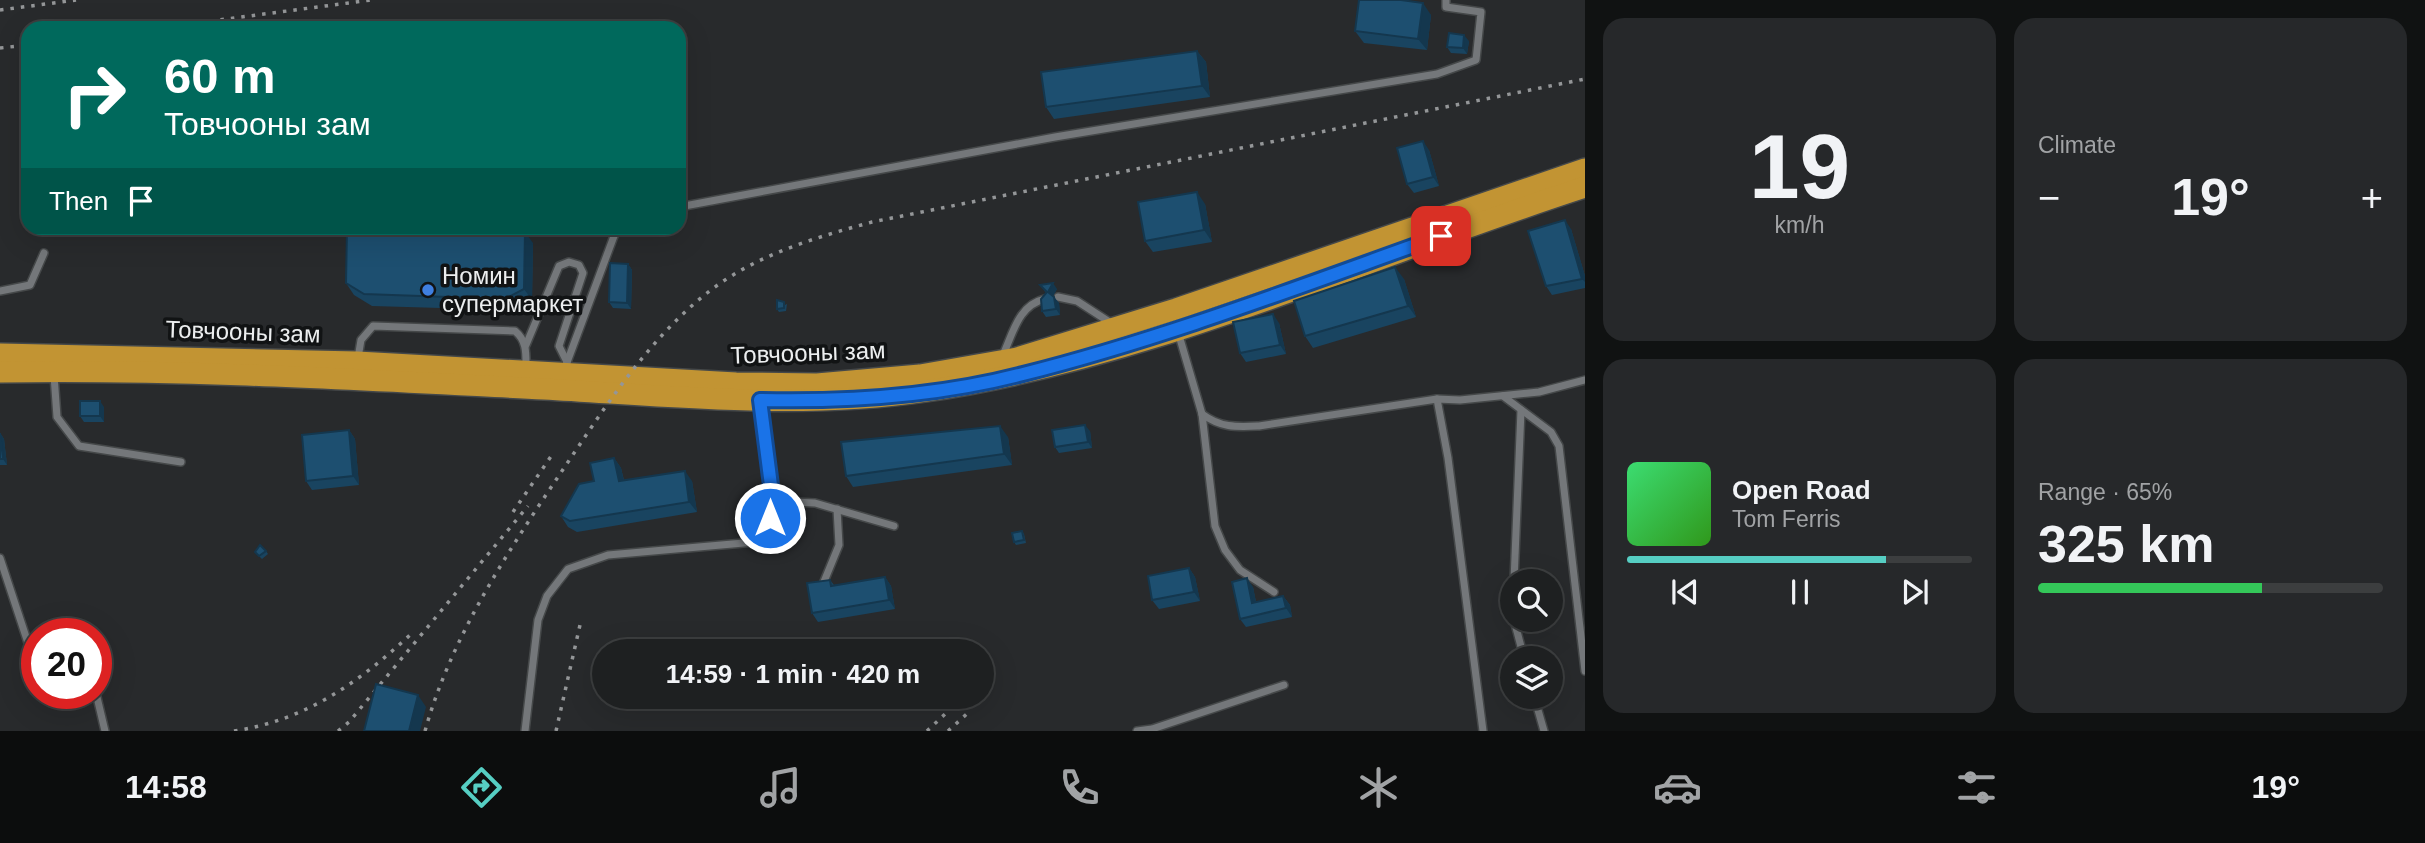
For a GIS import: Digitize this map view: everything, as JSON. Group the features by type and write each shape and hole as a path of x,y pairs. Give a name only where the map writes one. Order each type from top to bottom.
{"highway":[{"name":"Товчооны зам","path":"0,354 358,362 526,369 565,367 736,383 817,384 920,374 1000,361 1117,327 1585,169"},
{"name":"Товчооны зам","path":"0,372 357,379 760,400 817,401 923,392 1021,375 1178,330 1585,187"}],"lane":[{"path":"686,206 1055,137 1437,74 1476,60 1481,12 1446,7 1446,0"},
{"path":"565,367 614,235"},
{"path":"0,291 30,285 44,253"},
{"path":"525,346 559,266 574,262 583,273 559,346 565,367"},
{"path":"1058,297 1077,301 1117,327"},
{"path":"1000,361 1025,308 1032,302 1045,299"},
{"path":"358,362 361,340 373,326 515,331 522,337 525,346 526,369"},
{"path":"1178,330 1202,414 1215,526 1225,550 1240,570 1274,592"},
{"path":"54,371 57,417 79,446 181,462"},
{"path":"1202,414 1216,424 1229,428 1258,426 1437,399 1460,400 1539,392 1585,380"},
{"path":"1502,396 1551,432 1559,446 1585,670"},
{"path":"1437,399 1448,458 1483,731"},
{"path":"525,731 538,620 547,596 568,569 608,555 755,542 770,518 773,501 760,400"},
{"path":"1514,569 1521,410"},
{"path":"773,501 803,501 894,526"},
{"path":"823,584 839,545 837,509"},
{"path":"0,558 21,622"},
{"path":"1137,731 1152,729 1284,685"},
{"path":"100,709 106,731"},
{"path":"1538,709 1544,731"}],"building":[{"path":"1359,0 1423,3 1418,39 1355,31"},
{"path":"1449,33 1464,35 1463,48 1447,47"},
{"path":"1197,51 1202,86 1046,107 1041,72"},
{"path":"1423,141 1433,177 1407,184 1397,148"},
{"path":"1197,192 1204,230 1145,241 1138,202"},
{"path":"1565,220 1582,279 1546,286 1528,231"},
{"path":"347,235 525,235 524,289 505,299 364,294 346,283"},
{"path":"610,263 628,264 627,303 609,302"},
{"path":"1395,267 1408,306 1305,336 1294,301"},
{"path":"1053,283 1048,292 1054,297 1056,309 1042,311 1041,299 1047,292 1040,285"},
{"path":"777,300 784,302 784,308 777,309"},
{"path":"1273,314 1280,345 1240,353 1233,322"},
{"path":"80,401 100,401 100,416 80,416"},
{"path":"1085,425 1088,442 1055,447 1052,430"},
{"path":"1000,426 1004,454 846,476 841,442"},
{"path":"349,430 353,476 306,481 302,435"},
{"path":"0,433 3,459 0,459"},
{"path":"614,458 619,481 685,471 689,502 570,521 561,516 579,484 594,481 590,463"},
{"path":"1022,531 1024,540 1014,542 1012,533"},
{"path":"260,545 266,551 259,556 255,552"},
{"path":"1189,568 1194,592 1152,600 1148,576"},
{"path":"885,577 889,600 812,613 807,583 830,580 831,586"},
{"path":"1247,578 1252,603 1283,596 1286,608 1240,619 1232,582"},
{"path":"376,684 418,695 409,731 364,731"}],"railway":[{"path":"0,10 76,0"},
{"path":"211,21 371,0"},
{"path":"0,48 21,46"},
{"path":"425,731 451,660 485,592 597,419 630,373 666,331 707,293 745,268 807,241 872,222 1585,79"},
{"path":"513,512 554,452"},
{"path":"338,731 349,722 528,506"},
{"path":"556,731 580,625"},
{"path":"234,731 285,718 330,697 371,669 410,635"},
{"path":"927,731 950,709"},
{"path":"948,731 970,711"}],"place":[{"name":"Номин супермаркет","path":"428,290"}],"route":[{"path":"770,518 773,501 760,400 817,401 923,392 1021,375 1178,330 1441,236"}]}
